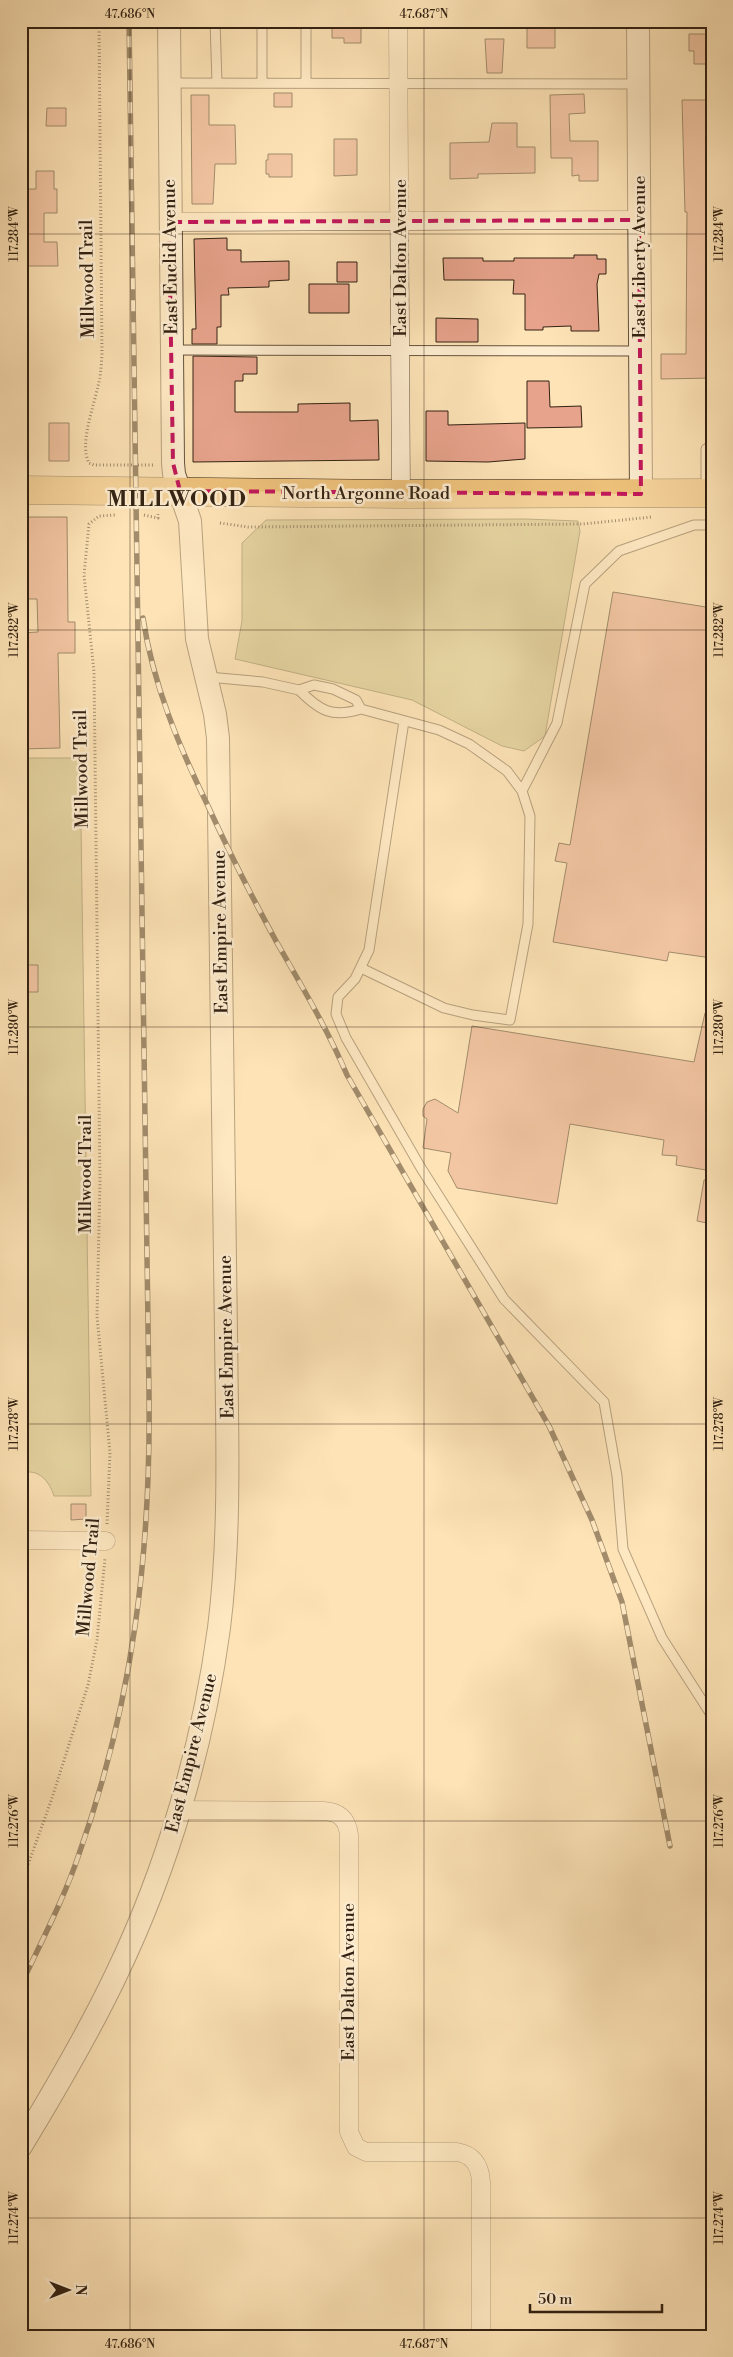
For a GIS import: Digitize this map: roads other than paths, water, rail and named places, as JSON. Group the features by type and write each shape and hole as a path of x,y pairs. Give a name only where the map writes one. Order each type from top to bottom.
{"main road":[{"name":"North Argonne Road","path":"21,490 401,494 709,493"}],"street":[{"name":"East Euclid Avenue","path":"169,21 169,222 173,463 180,491"},
{"name":"East Dalton Avenue","path":"398,21 401,494"},
{"name":"East Liberty Avenue","path":"638,21 641,494"},
{"path":"169,222 639,220"},
{"name":"East Empire Avenue","path":"21,2146 78,2050 117,1974 152,1892 178,1810 205,1713 223,1583 228,1511 218,738 215,714 205,677 195,624 190,521 180,491"},
{"path":"21,1540 106,1541"},
{"name":"East Dalton Avenue","path":"178,1810 324,1811 343,1817 346,1822 349,1835 348,2125 350,2138 356,2147 371,2153 449,2152 464,2154 472,2158 479,2169 481,2182 481,2336"}],"lane":[{"path":"215,21 217,83"},
{"path":"262,21 262,83"},
{"path":"306,21 306,83"},
{"path":"169,83 639,84"},
{"path":"172,350 400,352 640,351"},
{"path":"709,493 706,449 712,444"},
{"path":"522,791 557,724 585,584 619,551 694,526 712,525"},
{"path":"205,677 263,682 299,690 314,685 333,688 356,700 362,709"},
{"path":"299,690 316,707 332,713 343,714 362,709 439,730 469,744 507,770 522,791 530,816 528,924 510,1020 473,1015 444,1008 361,968"},
{"path":"404,720 369,950 355,979 338,997 336,1014 346,1038 420,1168 504,1299 604,1402 617,1476 623,1549 662,1638 712,1716"}],"railway":[{"path":"21,1985 73,1871 98,1797 113,1740 135,1626 142,1569 146,1511 149,1453 149,1393 129,21"},
{"path":"143,618 153,667 168,715 187,761 232,857 322,1024 347,1075 549,1426 592,1520 622,1602 670,1846"}],"district":[{"name":"MILLWOOD","path":"177,498"}]}
